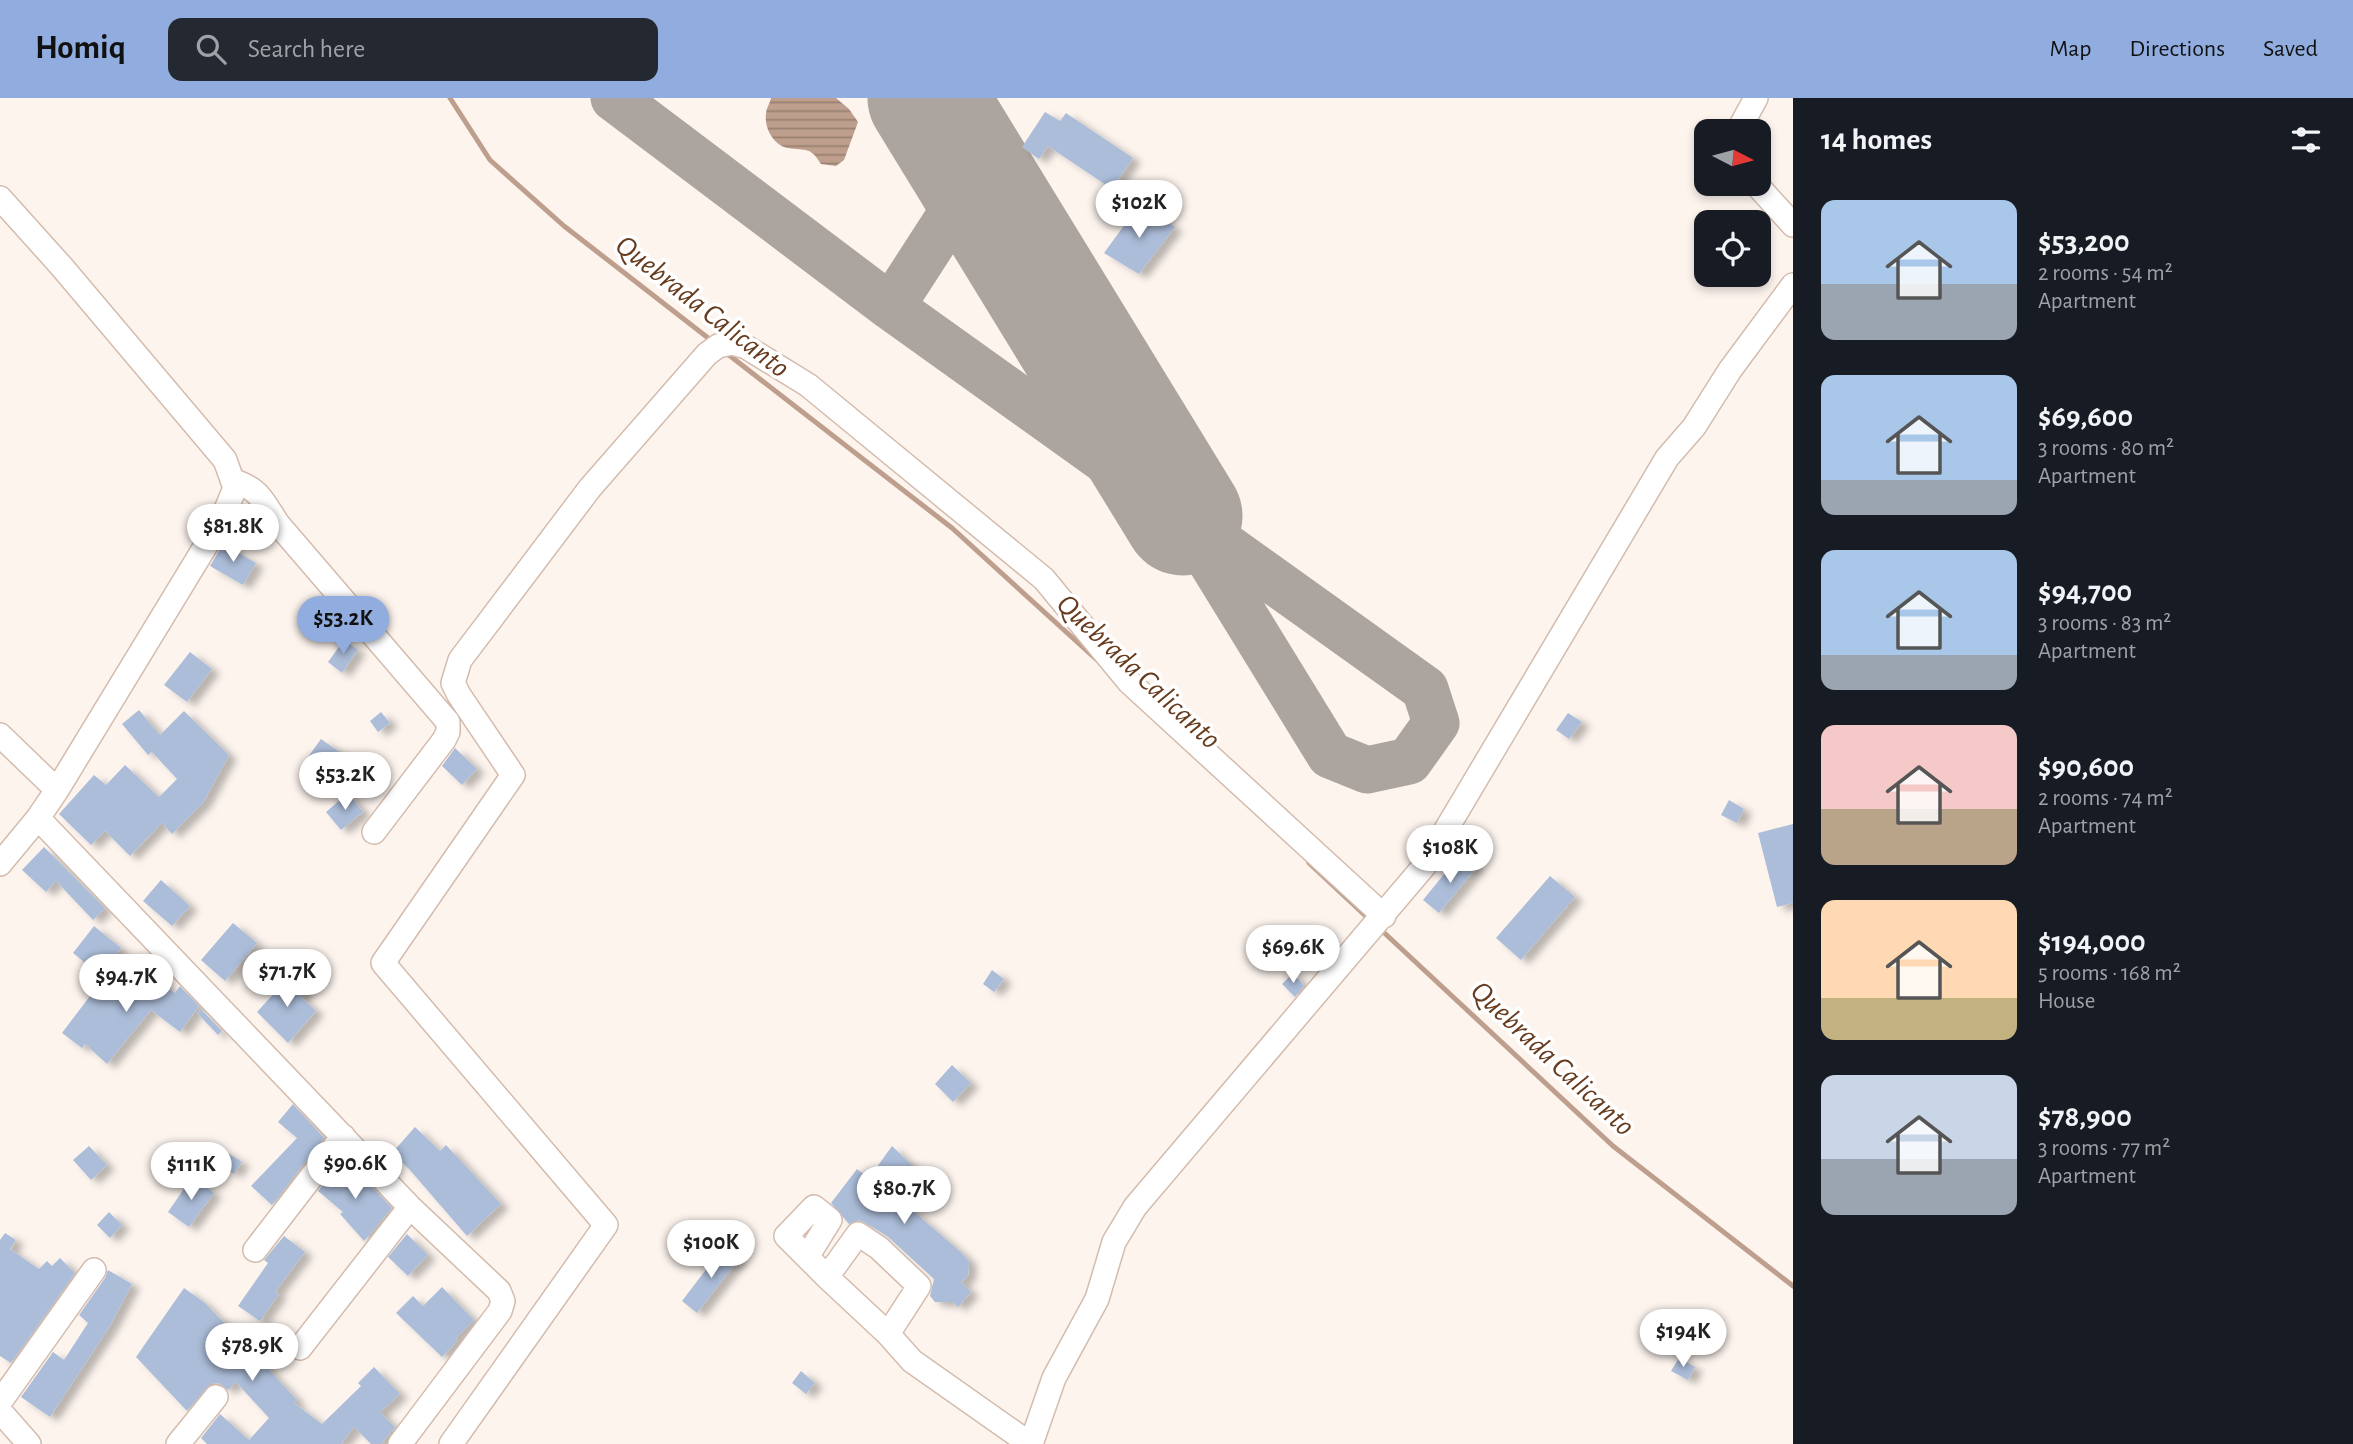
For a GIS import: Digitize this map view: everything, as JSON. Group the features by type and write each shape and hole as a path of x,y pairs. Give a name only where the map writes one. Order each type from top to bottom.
{"street":[{"path":"1745,119 1756,98"},
{"path":"1767,196 1793,225"},
{"path":"0,198 225,460 235,488 222,519 57,790 0,864"},
{"path":"807,1257 888,1334 912,1362 1030,1444 1054,1378 1097,1299 1114,1242 1135,1207 1425,865 1667,458 1694,427 1730,370 1793,285"},
{"path":"451,1444 606,1226 383,963 513,775 453,683 460,660 590,488 707,354 718,346 732,342 746,347 808,385 1044,579 1129,682 1383,916"},
{"path":"232,480 257,491 278,524 448,722 448,732 444,740 374,832"},
{"path":"0,734 57,790"},
{"path":"38,818 411,1207 499,1291 503,1301 500,1311 400,1444"},
{"path":"255,1250 342,1136"},
{"path":"300,1348 411,1207"},
{"path":"827,1277 858,1234 895,1263 919,1286 888,1334"},
{"path":"0,1402 94,1270"},
{"path":"178,1444 216,1397"},
{"path":"0,1411 29,1444"}],"shaded area":[{"path":"771,98 836,98 849,109 858,122 844,160 836,166 821,164 810,152 778,144 771,136 766,119"}],"building":[{"path":"1045,112 1060,121 1066,113 1133,158 1112,189 1048,146 1039,159 1022,147"},
{"path":"1139,205 1175,227 1139,274 1104,253"},
{"path":"223,544 256,563 243,585 210,566"},
{"path":"344,640 358,650 342,673 328,662"},
{"path":"190,652 212,669 187,702 164,685"},
{"path":"139,710 160,735 184,711 229,755 203,803 172,834 162,823 130,856 105,831 91,845 59,814 94,775 106,785 125,765 159,797 177,779 152,752 148,755 122,724"},
{"path":"381,712 390,723 378,732 370,721"},
{"path":"1568,713 1582,722 1569,739 1556,730"},
{"path":"321,739 342,754 325,779 303,764"},
{"path":"455,748 477,769 462,785 442,766"},
{"path":"348,793 363,812 341,830 326,812"},
{"path":"1729,800 1744,809 1737,823 1721,815"},
{"path":"1793,824 1793,903 1777,907 1758,833"},
{"path":"44,847 105,908 93,920 56,881 46,892 22,870"},
{"path":"1464,856 1477,867 1439,913 1423,900 1445,873 1448,876"},
{"path":"1550,876 1575,897 1521,960 1496,938"},
{"path":"161,880 190,906 172,926 143,901"},
{"path":"233,923 257,943 225,981 201,960"},
{"path":"94,926 121,948 100,975 73,953"},
{"path":"992,970 1004,979 994,992 983,984"},
{"path":"146,971 175,993 180,986 199,1006 180,1032 151,1010 107,1064 85,1044 82,1048 62,1033 102,980 126,998"},
{"path":"285,973 307,989 301,997 316,1011 288,1043 257,1012 278,989 275,987"},
{"path":"1293,973 1304,986 1295,997 1282,984"},
{"path":"201,1009 222,1031 218,1035 197,1013"},
{"path":"952,1065 971,1083 953,1102 935,1084"},
{"path":"293,1104 324,1138 272,1205 251,1186 297,1138 278,1122"},
{"path":"415,1127 440,1151 446,1145 501,1204 467,1236 392,1153"},
{"path":"89,1146 107,1165 91,1180 73,1160"},
{"path":"892,1146 913,1166 890,1191 969,1261 968,1276 961,1282 971,1292 958,1307 953,1302 935,1302 930,1296 934,1279 887,1236 860,1220 849,1224 831,1203 857,1169 869,1178"},
{"path":"225,1151 242,1162 234,1174 217,1163"},
{"path":"340,1163 366,1185 368,1183 392,1208 364,1241 340,1214 343,1212 318,1191"},
{"path":"192,1177 214,1193 189,1227 168,1212"},
{"path":"109,1212 122,1225 110,1238 97,1225"},
{"path":"5,1233 16,1240 10,1249 39,1269 47,1261 52,1266 60,1258 75,1273 11,1363 0,1356 0,1240"},
{"path":"407,1234 428,1255 408,1276 388,1257"},
{"path":"284,1236 305,1252 275,1292 279,1294 260,1321 238,1306 268,1263 264,1260"},
{"path":"724,1246 739,1259 697,1313 682,1301"},
{"path":"108,1270 132,1284 110,1326 50,1417 21,1397 53,1352 64,1360 88,1323 79,1315"},
{"path":"442,1287 474,1320 442,1357 396,1313 413,1296 423,1306"},
{"path":"184,1288 205,1303 259,1359 297,1400 294,1403 322,1424 361,1386 358,1383 374,1367 400,1394 380,1412 395,1427 381,1444 371,1444 354,1427 341,1444 207,1444 201,1438 220,1414 249,1440 269,1418 236,1382 228,1390 219,1383 210,1384 187,1411 136,1357"},
{"path":"1679,1358 1695,1367 1688,1380 1671,1371"},
{"path":"801,1371 815,1383 806,1394 792,1383"}],"waterway":[{"name":"Quebrada Calicanto","path":"450,98 490,160 564,226 712,341"},
{"name":"Quebrada Calicanto","path":"725,352 952,528 1097,660"},
{"name":"Quebrada Calicanto","path":"1309,863 1371,921"},
{"name":"Quebrada Calicanto","path":"1378,927 1613,1146 1793,1286"}],"taxiway":[{"path":"614,98 891,307 1425,689 1436,723 1409,761 1367,770 1330,755 1183,516"},
{"path":"891,307 975,177"}],"runway":[{"path":"927,98 1183,516"}]}
